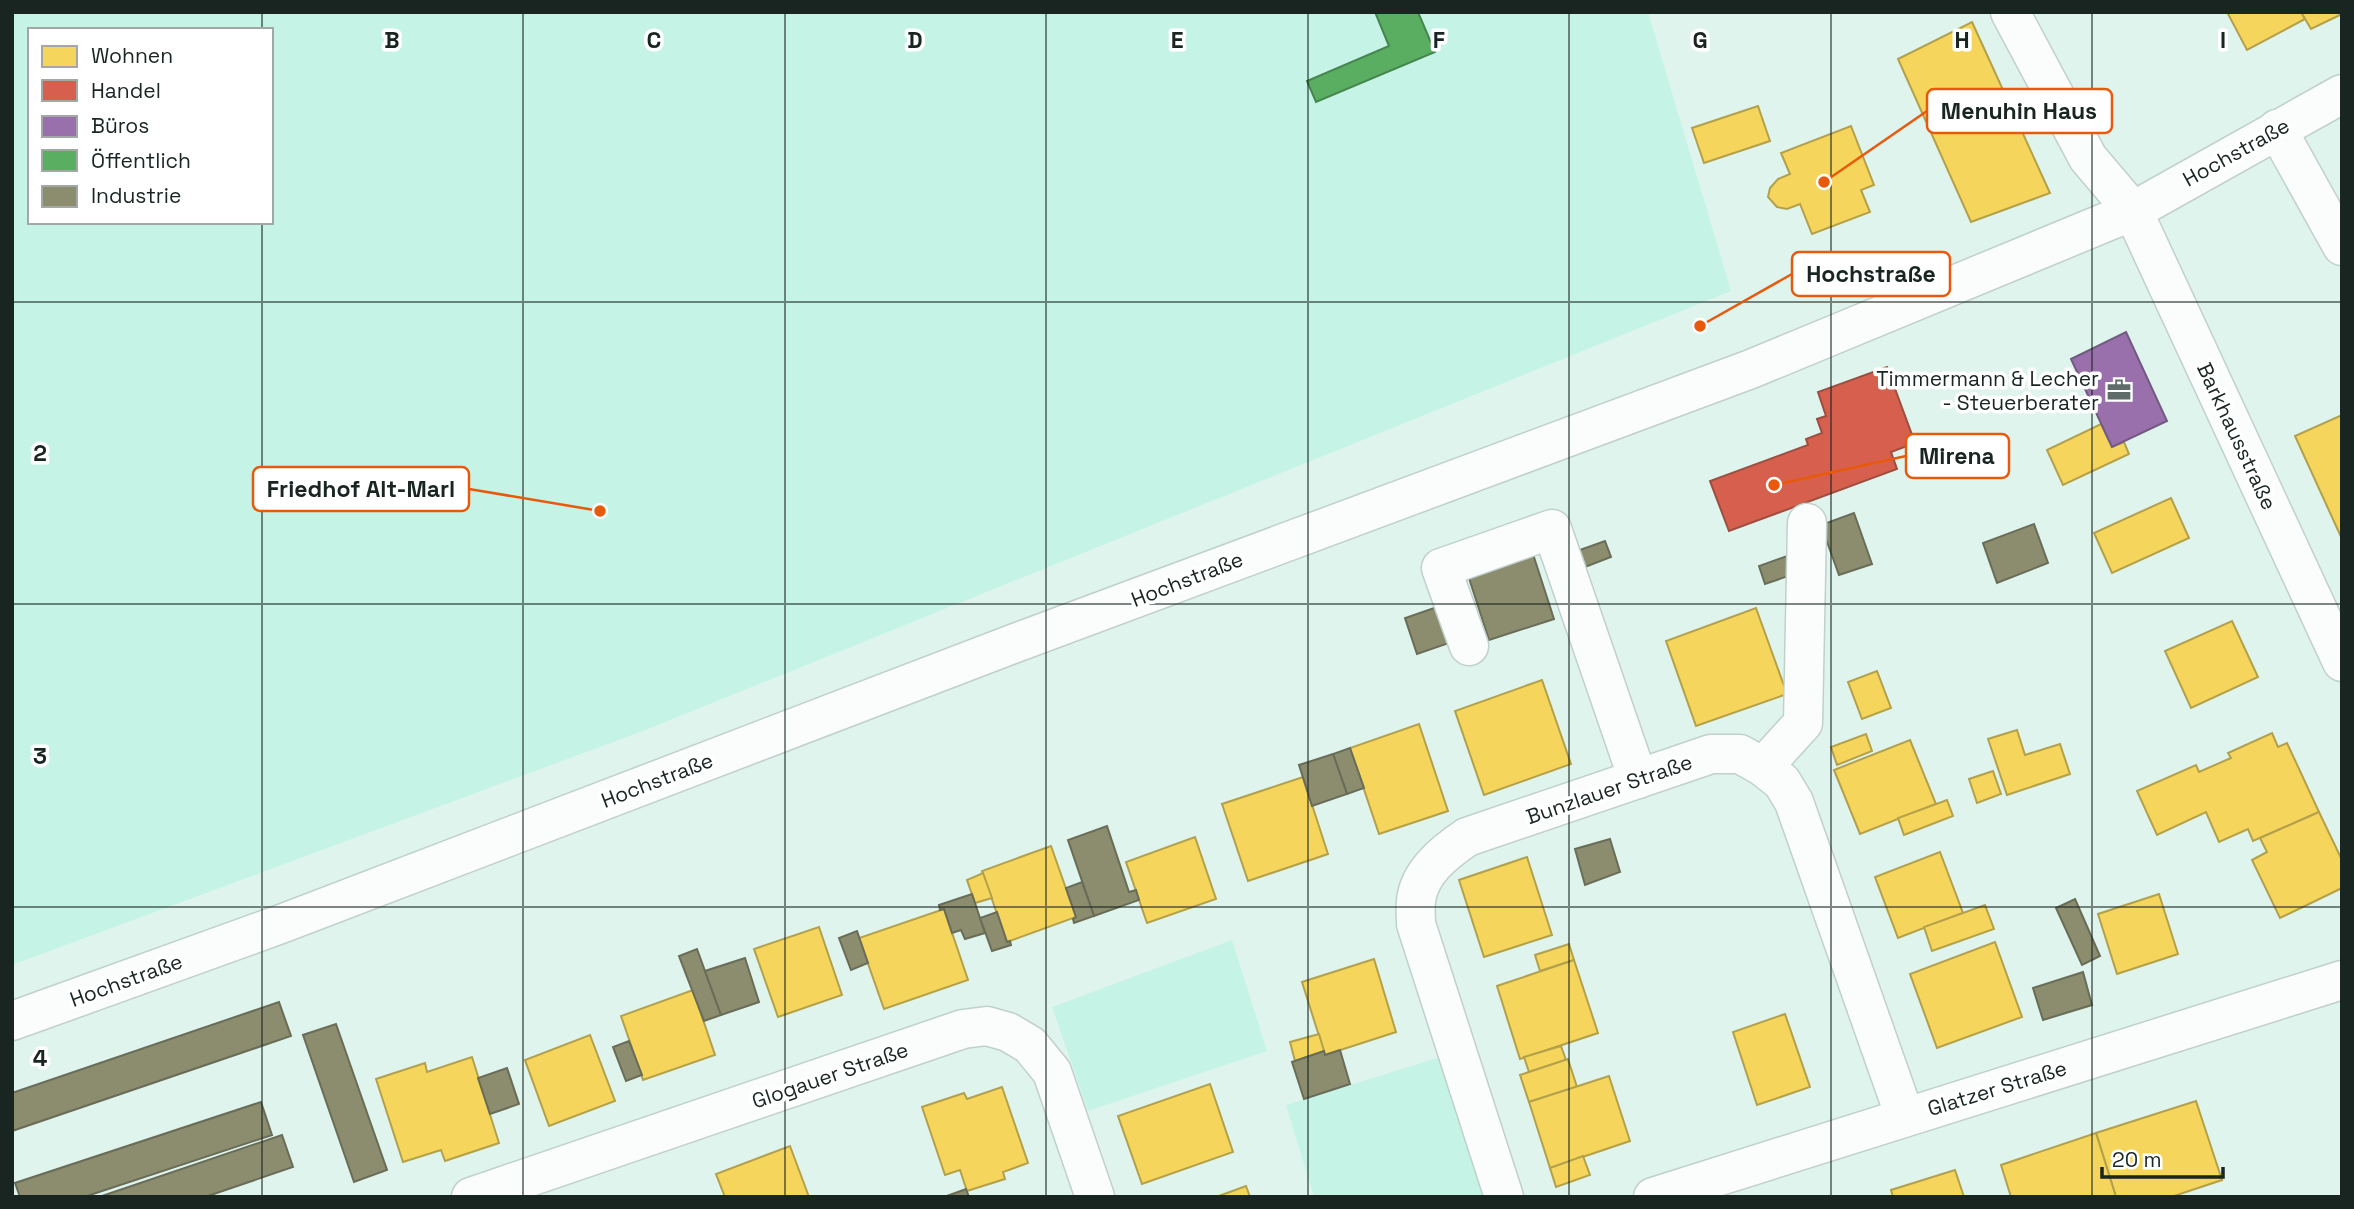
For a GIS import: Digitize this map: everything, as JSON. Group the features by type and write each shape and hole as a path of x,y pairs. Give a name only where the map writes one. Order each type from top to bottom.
{"main road":[{"name":"Barkhausstraße","path":"2010,12 2088,158 2133,211 2342,662"},
{"name":"Hochstraße","path":"12,1021 281,924 1044,633 1751,369 2133,211 2342,94"},
{"path":"2277,129 2342,246"},
{"path":"1763,767 1803,723 1807,523"},
{"path":"1469,646 1441,568 1552,529 1638,779"},
{"name":"Bunzlauer Straße","path":"1504,1197 1416,924 1416,899 1424,878 1440,856 1467,836 1712,754 1740,754 1763,767 1782,782 1794,802 1906,1117"},
{"name":"Glatzer Straße","path":"1653,1197 2342,980"},
{"name":"Glogauer Straße","path":"471,1197 963,1029 987,1026 1008,1032 1030,1045 1052,1072 1095,1197"}],"green space":[{"path":"12,12 1648,12 1731,291 643,731 12,965"},
{"path":"1232,940 1267,1051 1088,1111 1052,1007"},
{"path":"1440,1057 1482,1184 1483,1197 1314,1197 1286,1105"}],"building: Wohnen":[{"path":"2227,12 2301,12 2305,19 2247,50"},
{"path":"2301,12 2342,12 2342,14 2311,29"},
{"path":"1972,22 2050,193 1971,222 1898,59"},
{"path":"1758,106 1770,141 1704,163 1692,128"},
{"path":"1851,126 1874,185 1861,190 1870,212 1812,234 1800,204 1787,209 1777,207 1768,197 1770,188 1778,179 1790,174 1781,153"},
{"path":"2342,415 2342,539 2295,436"},
{"path":"2101,424 2112,447 2124,442 2129,454 2063,485 2047,450"},
{"path":"2171,498 2189,538 2112,573 2094,533"},
{"path":"1756,608 1787,694 1696,726 1666,641"},
{"path":"2232,621 2258,677 2191,708 2165,651"},
{"path":"1877,671 1891,708 1862,719 1848,682"},
{"path":"1542,680 1571,764 1484,795 1455,711"},
{"path":"1419,724 1448,811 1379,834 1350,748"},
{"path":"2017,730 2025,755 2060,744 2070,774 2007,795 1988,739"},
{"path":"2272,733 2278,747 2287,743 2319,812 2253,841 2248,829 2219,842 2206,812 2157,835 2137,791 2196,765 2199,772 2231,758 2228,753"},
{"path":"1866,734 1872,751 1837,765 1831,747"},
{"path":"1910,740 1936,804 1860,834 1834,770"},
{"path":"1993,771 2001,794 1977,803 1969,779"},
{"path":"1303,777 1328,854 1248,881 1222,804"},
{"path":"1947,800 1953,816 1904,835 1898,818"},
{"path":"2319,812 2342,860 2342,888 2280,918 2252,860 2267,852 2260,838"},
{"path":"1195,837 1216,899 1147,923 1126,862"},
{"path":"1051,846 1076,917 1007,942 982,871"},
{"path":"1940,852 1963,913 1898,938 1875,877"},
{"path":"1527,857 1552,935 1484,957 1459,880"},
{"path":"983,873 992,898 975,903 967,880"},
{"path":"2159,894 2178,954 2117,974 2098,914"},
{"path":"1985,905 1994,929 1932,951 1924,927"},
{"path":"944,909 968,980 884,1009 859,938"},
{"path":"819,927 842,995 778,1017 754,949"},
{"path":"1995,942 2022,1017 1937,1048 1910,974"},
{"path":"1569,944 1574,960 1540,971 1535,955"},
{"path":"1374,959 1396,1032 1325,1055 1302,982"},
{"path":"1574,960 1598,1033 1520,1059 1497,986"},
{"path":"693,990 715,1055 643,1080 621,1016"},
{"path":"1785,1014 1810,1087 1757,1105 1733,1032"},
{"path":"1319,1034 1324,1051 1295,1061 1290,1042"},
{"path":"590,1035 615,1101 549,1126 525,1060"},
{"path":"1561,1046 1566,1060 1529,1072 1524,1057"},
{"path":"472,1057 499,1143 445,1161 441,1150 403,1162 376,1079 425,1063 427,1072"},
{"path":"1568,1059 1577,1087 1529,1102 1520,1075"},
{"path":"1609,1076 1630,1141 1550,1168 1529,1102"},
{"path":"1210,1084 1233,1152 1142,1184 1118,1116"},
{"path":"1002,1087 1028,1163 1003,1172 1005,1179 967,1191 960,1170 945,1175 922,1107 964,1093 967,1099"},
{"path":"2196,1101 2222,1180 2171,1197 2116,1197 2096,1133"},
{"path":"2096,1133 2116,1197 2011,1197 2001,1165"},
{"path":"790,1146 809,1197 725,1197 716,1174"},
{"path":"1583,1156 1590,1175 1556,1187 1550,1168"},
{"path":"1955,1170 1964,1197 1893,1197 1891,1190"},
{"path":"1246,1186 1250,1197 1216,1197"}],"building: Handel":[{"path":"1887,367 1915,443 1891,452 1897,469 1729,531 1710,481 1808,445 1806,439 1822,433 1817,419 1826,416 1818,392"}],"building: Büros":[{"name":"Timmermann & Lecher - Steuerberater","path":"2126,332 2167,421 2112,447 2071,359"}],"building: Öffentlich":[{"path":"1375,12 1418,12 1435,52 1316,102 1307,81 1389,46"}],"building: Industrie":[{"path":"1854,513 1872,564 1839,575 1821,525"},
{"path":"2034,524 2048,563 1997,583 1983,543"},
{"path":"1605,541 1611,557 1580,569 1574,552"},
{"path":"1532,551 1554,619 1489,640 1467,572"},
{"path":"1790,555 1797,573 1765,584 1759,566"},
{"path":"1437,607 1449,643 1417,654 1405,618"},
{"path":"1350,748 1364,788 1347,794 1333,754"},
{"path":"1333,754 1347,794 1312,806 1299,765"},
{"path":"1107,826 1129,892 1136,890 1139,900 1094,916 1068,840"},
{"path":"1610,839 1620,872 1585,885 1575,849"},
{"path":"1082,882 1094,916 1074,923 1073,919 1076,917 1066,888"},
{"path":"972,894 985,933 965,939 961,930 952,933 944,909 940,910 939,905"},
{"path":"2075,899 2100,956 2082,965 2056,908"},
{"path":"997,912 1007,942 1010,941 1011,945 992,951 980,918"},
{"path":"857,931 868,963 851,970 839,938"},
{"path":"697,949 721,1015 704,1021 679,956"},
{"path":"745,958 759,1002 721,1015 705,971"},
{"path":"2083,972 2092,1005 2043,1020 2033,988"},
{"path":"279,1002 291,1036 12,1131 12,1093"},
{"path":"336,1024 387,1170 354,1182 303,1035"},
{"path":"629,1041 642,1075 626,1081 613,1047"},
{"path":"1340,1050 1350,1084 1304,1099 1292,1062 1324,1051 1325,1055"},
{"path":"507,1068 519,1104 490,1114 478,1078"},
{"path":"261,1102 272,1135 84,1197 20,1197 15,1183"},
{"path":"282,1135 293,1167 205,1197 99,1197"},
{"path":"966,1189 969,1197 944,1197"}],"place":[{"name":"Menuhin Haus","path":"1824,182"},
{"name":"Hochstraße","path":"1700,326"},
{"name":"Timmermann & Lecher - Steuerberater","path":"2119,390"},
{"name":"Mirena","path":"1774,485"},
{"name":"Friedhof Alt-Marl","path":"600,511"}]}
